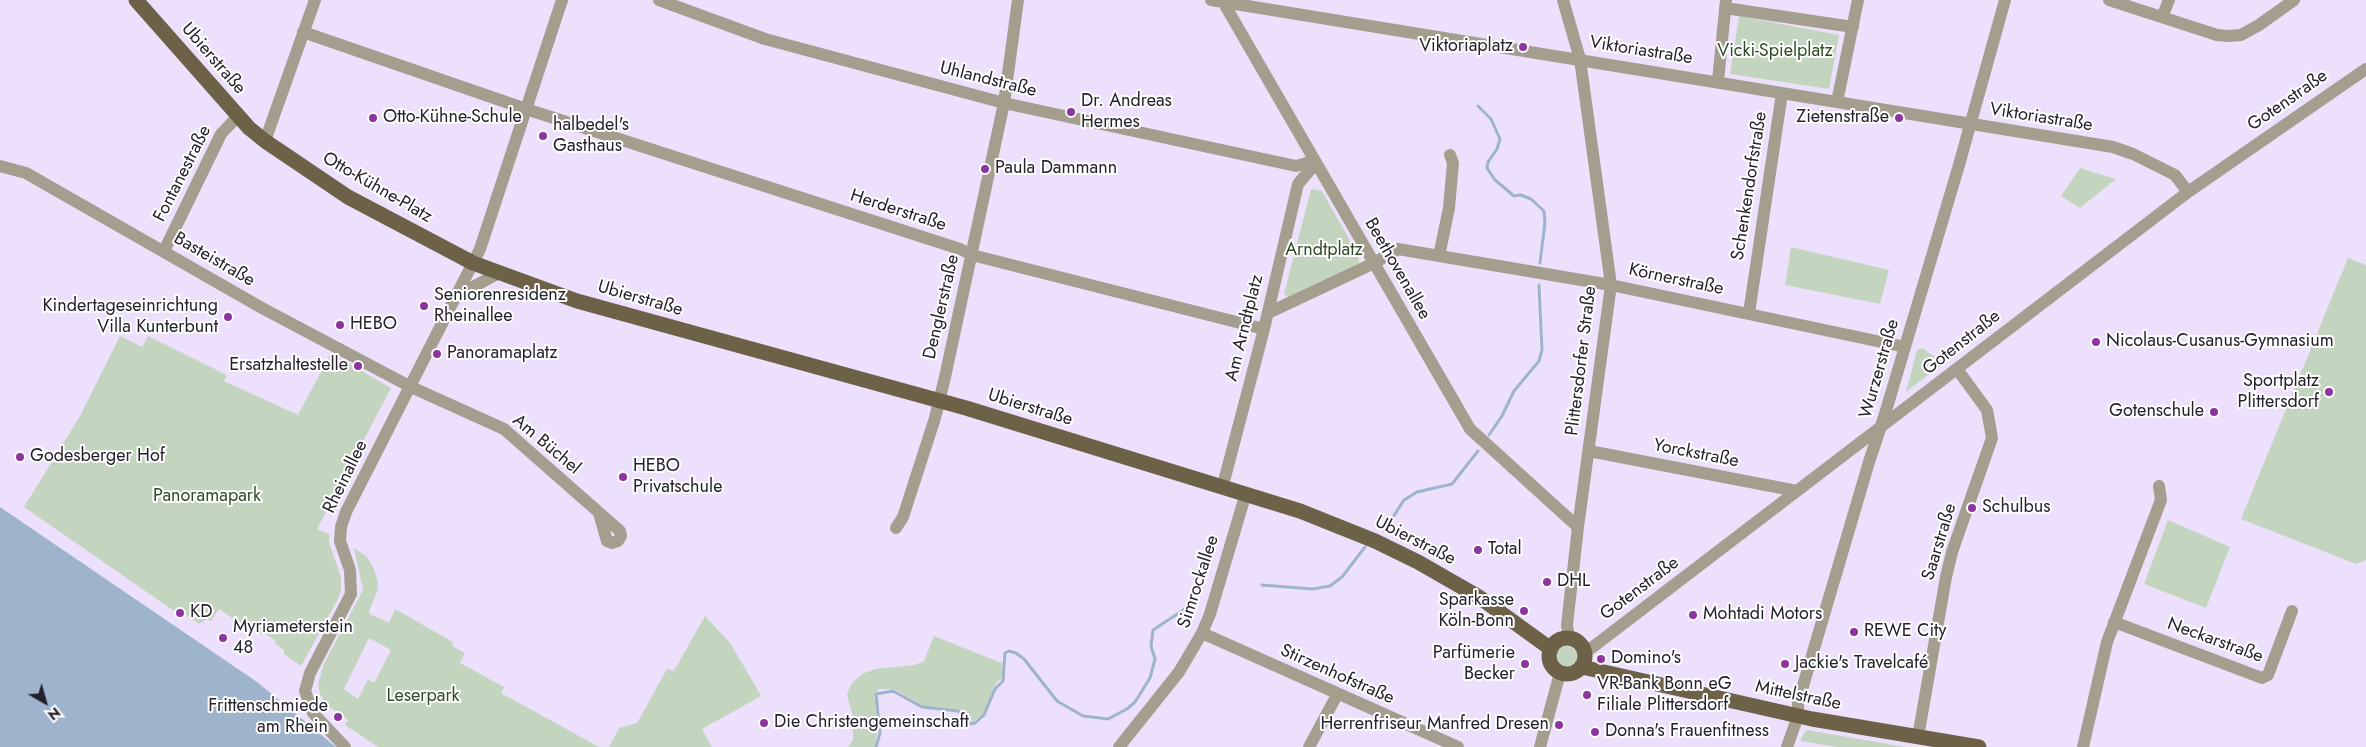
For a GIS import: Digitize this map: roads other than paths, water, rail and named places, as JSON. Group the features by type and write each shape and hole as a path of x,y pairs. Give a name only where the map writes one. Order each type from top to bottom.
{"main road":[{"name":"Ubierstraße","path":"136,0 238,116 265,141"},
{"name":"Otto-Kühne-Platz","path":"265,141 348,197 473,263"},
{"name":"Ubierstraße","path":"473,263 583,302 939,401 1223,485 1343,527 1418,562 1479,597 1551,649"},
{"path":"1569,639 1579,643 1583,660 1572,674 1560,673 1551,666 1549,654 1558,641 1569,639"},
{"name":"Mittelstraße","path":"1583,660 1798,716 1924,741 1979,747"}],"street":[{"path":"265,141 314,0"},
{"name":"Rheinallee","path":"345,747 309,708 305,691 307,679 348,602 352,590 350,570 340,542 341,527 346,512 473,263 562,0"},
{"name":"Uhlandstraße","path":"659,0 765,39 1004,104 1299,172 1314,162"},
{"name":"Denglerstraße","path":"896,528 903,517 939,401 1004,104 1018,0"},
{"name":"Viktoriastraße","path":"1219,0 2113,147 2133,154 2175,174 2188,192"},
{"name":"Beethovenallee","path":"1219,0 1470,430 1578,527"},
{"name":"Plittersdorfer Straße","path":"1563,0 1580,59 1611,285 1578,527 1567,625 1569,639"},
{"path":"1837,102 1858,0"},
{"name":"Wurzerstraße","path":"1787,747 1798,716 1798,703 1971,124 2005,0"},
{"path":"2109,0 2217,35 2241,35 2260,25 2294,0"},
{"path":"2162,17 2168,0"},
{"path":"1718,81 1726,4 1853,27"},
{"path":"303,32 526,109"},
{"name":"Gotenstraße","path":"1583,660 1797,491 2188,192 2366,69"},
{"name":"Schenkendorfstraße","path":"1749,313 1782,94"},
{"name":"Herderstraße","path":"526,109 950,246 972,255 1264,329"},
{"name":"Fontanestraße","path":"164,252 221,134 238,116"},
{"path":"1439,256 1449,208 1453,163 1450,156"},
{"name":"Basteistraße","path":"0,166 26,173 262,308 411,387"},
{"name":"Am Arndtplatz","path":"1223,485 1268,313 1299,172"},
{"name":"Körnerstraße","path":"1374,264 1398,249 1611,285 1905,346"},
{"path":"1268,313 1374,264"},
{"path":"458,295 500,274"},
{"name":"Saarstraße","path":"1924,741 1946,577 1952,552 1992,438 1987,410 1956,369"},
{"name":"Am Büchel","path":"411,387 504,429 599,513"},
{"name":"Yorckstraße","path":"1588,451 1797,491"},
{"path":"2082,747 2099,673 2114,622 2161,500 2158,486"},
{"name":"Simrockallee","path":"1119,747 1179,672 1202,633 1210,614 1246,493"},
{"name":"Neckarstraße","path":"2114,622 2262,678 2268,675 2292,611"},
{"name":"Stirzenhofstraße","path":"1202,633 1458,747"},
{"path":"1540,747 1560,673"},
{"path":"1309,747 1337,694"}],"water":[{"path":"0,507 257,682 336,747 0,747"}],"waterway":[{"path":"1478,106 1491,119 1500,139 1497,149 1488,162 1487,168 1495,180 1514,196 1521,195 1531,199 1544,211 1545,222 1540,263"},
{"path":"1489,435 1502,416 1514,391 1539,361 1542,350 1539,285"},
{"path":"1384,531 1404,500 1417,492 1452,484 1478,451"},
{"path":"1262,585 1313,589 1330,586 1342,577 1365,547"},
{"path":"876,747 880,733 876,694 893,691 922,707 958,711 971,724 975,723 984,715 995,689 1003,681 1005,653 1009,651 1016,653 1024,659 1057,701 1083,716 1108,719 1127,709 1135,702 1150,678 1155,659 1151,646 1153,630 1191,605"}],"place":[{"name":"Viktoriaplatz","path":"1523,47"},
{"name":"Dr. Andreas Hermes","path":"1071,112"},
{"name":"Otto-Kühne-Schule","path":"373,118"},
{"name":"Zietenstraße","path":"1899,118"},
{"name":"halbedel's Gasthaus","path":"543,136"},
{"name":"Paula Dammann","path":"985,169"},
{"name":"Seniorenresidenz Rheinallee","path":"424,306"},
{"name":"Kindertageseinrichtung Villa Kunterbunt","path":"228,317"},
{"name":"HEBO","path":"340,325"},
{"name":"Nicolaus-Cusanus-Gymnasium","path":"2096,342"},
{"name":"Panoramaplatz","path":"437,354"},
{"name":"Ersatzhaltestelle","path":"358,366"},
{"name":"Sportplatz Plittersdorf","path":"2329,392"},
{"name":"Gotenschule","path":"2214,412"},
{"name":"Godesberger Hof","path":"20,457"},
{"name":"HEBO Privatschule","path":"623,477"},
{"name":"Schulbus","path":"1972,508"},
{"name":"Total","path":"1478,550"},
{"name":"DHL","path":"1547,582"},
{"name":"Sparkasse Köln-Bonn","path":"1524,611"},
{"name":"KD","path":"180,613"},
{"name":"Mohtadi Motors","path":"1693,615"},
{"name":"REWE City","path":"1854,632"},
{"name":"Myriameterstein 48","path":"223,638"},
{"name":"Domino's","path":"1601,659"},
{"name":"Parfümerie Becker","path":"1525,664"},
{"name":"Jackie's Travelcafé","path":"1785,664"},
{"name":"VR-Bank Bonn eG Filiale Plittersdorf","path":"1587,695"},
{"name":"Frittenschmiede am Rhein","path":"338,717"},
{"name":"Die Christengemeinschaft","path":"764,723"},
{"name":"Herrenfriseur Manfred Dresen","path":"1559,725"},
{"name":"Donna's Frauenfitness","path":"1595,732"}],"park label":[{"name":"Vicki-Spielplatz","path":"1775,52"},
{"name":"Arndtplatz","path":"1324,251"},
{"name":"Panoramapark","path":"207,497"},
{"name":"Leserpark","path":"423,697"}]}
